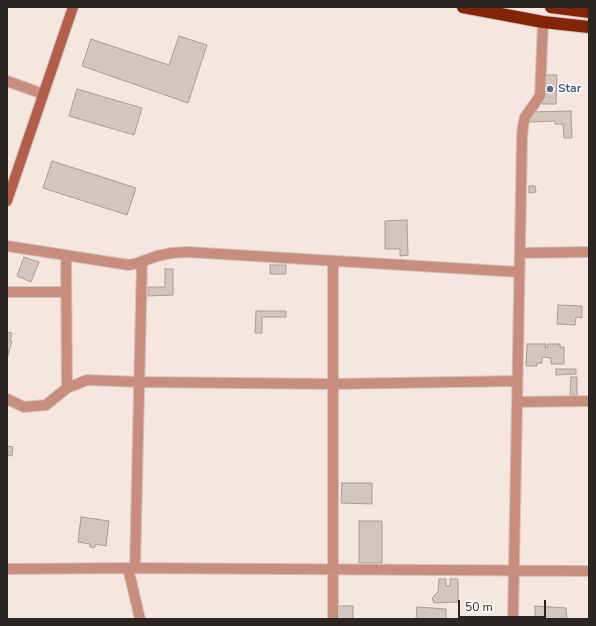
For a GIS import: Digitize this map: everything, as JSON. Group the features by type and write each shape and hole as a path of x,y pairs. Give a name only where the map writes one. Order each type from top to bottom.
{"highway":[{"path":"463,7 543,22 589,27"},
{"path":"551,7 589,12"}],"street":[{"path":"7,201 73,7"},
{"path":"513,619 523,126 526,116 540,96 543,22"},
{"path":"7,81 43,94"},
{"path":"7,246 129,265 157,256 188,252 519,272"},
{"path":"520,253 589,252"},
{"path":"66,255 67,388"},
{"path":"140,619 132,568 140,382 142,261"},
{"path":"333,261 333,619"},
{"path":"7,292 66,292"},
{"path":"7,399 24,407 46,405 67,388 87,380 334,384 517,381"},
{"path":"517,402 589,401"},
{"path":"7,569 132,568 589,571"}],"building":[{"path":"179,36 207,45 188,103 82,66 91,39 169,65"},
{"name":"Star","path":"543,75 557,75 556,104 542,104"},
{"path":"77,89 142,108 134,135 69,116"},
{"path":"571,111 572,138 564,138 563,124 555,124 555,121 530,122 530,112"},
{"path":"52,161 136,188 127,215 43,188"},
{"path":"529,186 535,186 536,192 529,193"},
{"path":"407,220 408,255 400,256 400,249 385,249 385,221"},
{"path":"24,257 39,262 31,282 17,276"},
{"path":"270,265 286,265 286,274 270,274"},
{"path":"165,269 173,269 173,295 148,296 148,287 165,287"},
{"path":"558,305 582,306 582,318 576,317 575,325 557,324"},
{"path":"256,311 286,311 286,317 262,317 262,333 255,333"},
{"path":"7,332 12,333 10,341 12,341 7,359"},
{"path":"527,344 546,344 545,348 547,348 548,344 560,344 560,347 564,347 564,364 551,364 551,358 542,357 542,363 537,363 537,366 526,366"},
{"path":"556,369 576,369 576,374 556,375"},
{"path":"571,377 577,377 577,395 570,395"},
{"path":"7,446 13,447 12,456 7,455"},
{"path":"342,483 372,483 372,504 341,503"},
{"path":"81,517 109,521 106,546 96,544 94,548 90,547 90,544 78,542"},
{"path":"359,521 382,521 382,563 359,563"},
{"path":"439,579 446,579 446,586 450,586 450,579 458,579 458,602 434,603 432,598 438,592"},
{"path":"337,606 353,606 353,619 337,619"},
{"path":"535,606 566,608 567,619 535,619"},
{"path":"417,607 446,609 446,619 416,619"}],"place":[{"name":"Star","path":"550,89"}]}
